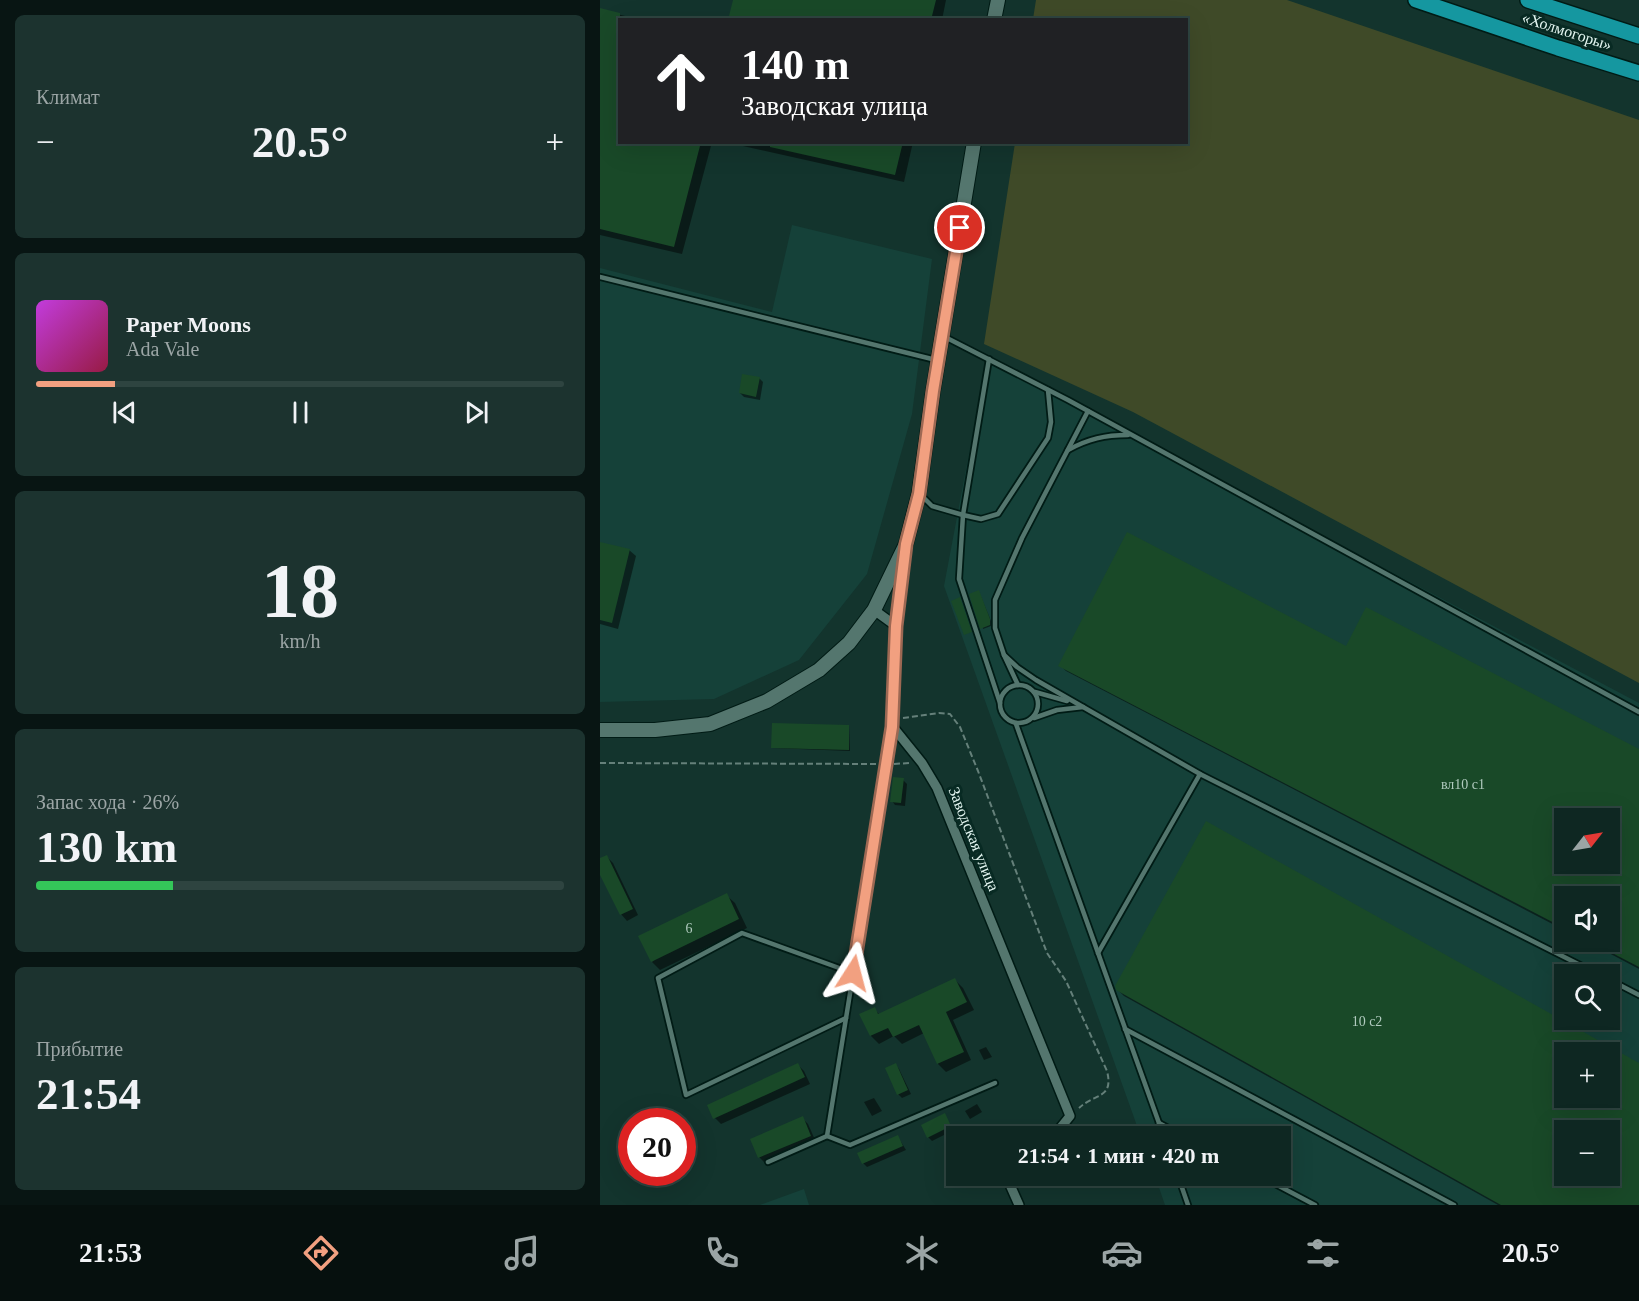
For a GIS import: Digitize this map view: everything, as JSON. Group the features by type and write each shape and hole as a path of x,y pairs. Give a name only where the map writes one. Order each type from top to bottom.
{"highway":[{"name":"«Холмогоры»","path":"1528,0 1639,36"},
{"name":"«Холмогоры»","path":"1418,1 1639,73"}],"main road":[{"path":"994,18 998,0"},
{"path":"600,730 655,730 710,724 767,701 819,670 849,643 874,610 906,544 919,494 974,144"}],"street":[{"path":"893,724 896,626 906,544"},
{"path":"874,610 896,626"},
{"name":"Заводская улица","path":"893,724 922,763 937,788 1070,1116"},
{"path":"1062,1126 1070,1116"},
{"path":"1012,1186 1019,1205"}],"lane":[{"path":"600,277 938,361"},
{"path":"942,336 1088,411 1639,712"},
{"path":"989,359 963,514 959,579 1000,703 1001,713 1007,720 1016,724 1025,723 1057,710 1083,707"},
{"path":"919,494 932,506 981,519 998,514 1048,438 1052,422 1048,390"},
{"path":"1018,685 995,628 995,600 1022,538 1088,411"},
{"path":"1068,450 1085,441 1100,437 1131,435"},
{"path":"1004,655 1017,668 1036,680 1200,774 1578,964"},
{"path":"1000,703 1002,694 1009,687 1028,686 1035,692 1039,701 1034,718"},
{"path":"1035,692 1058,697 1083,707"},
{"path":"827,1136 893,724"},
{"path":"1016,724 1160,1126"},
{"path":"1098,953 1200,774"},
{"path":"846,1018 686,1095 658,978 742,933 853,973"},
{"path":"1620,985 1639,995"},
{"path":"1125,1029 1454,1205"},
{"path":"768,1162 827,1136 850,1144 995,1083"},
{"path":"1159,1123 1165,1126"},
{"path":"1181,1186 1188,1205"},
{"path":"1279,1186 1315,1205"}],"path":[{"path":"893,724 939,713 950,714 960,727 1047,953 1066,981 1107,1071 1110,1083 1107,1091 1083,1104 1070,1116"},
{"path":"600,763 886,765 922,763"}],"shaded area":[{"path":"792,225 932,259 912,414 867,574 799,660 714,699 600,702 600,268 772,312"},
{"path":"987,358 1639,703 1639,1205 1165,1205 1158,1186 1291,1186 1291,1126 1137,1126 944,586"},
{"path":"804,1189 809,1205 760,1205"}],"green space":[{"path":"1036,0 1287,0 1639,120 1639,683 1133,412 984,344 1015,144 1188,144 1188,18 1033,18"}],"building":[{"path":"733,0 936,0 932,18 728,18"},
{"path":"600,8 620,13 620,18 618,18 618,144 700,144 674,247 600,229"},
{"path":"770,144 903,144 895,175 770,147"},
{"path":"742,374 760,377 756,397 739,393"},
{"path":"1127,532 1346,646 1366,607 1639,749 1639,967 1610,952 1620,952 1620,886 1554,886 1554,923 1058,666"},
{"path":"600,542 630,549 612,623 600,620"},
{"path":"979,590 990,619 990,625 980,629 969,594"},
{"path":"960,597 972,632 964,635 951,601"},
{"path":"772,723 849,725 849,750 771,748"},
{"path":"893,777 904,778 901,803 890,802"},
{"path":"1206,821 1554,1015 1554,1030 1580,1030 1601,1042 1554,1042 1554,1108 1620,1108 1620,1052 1639,1063 1639,1205 1501,1205 1116,990 1115,986"},
{"path":"607,855 633,909 620,915 600,875 600,858"},
{"path":"727,893 739,919 651,962 638,936"},
{"path":"955,978 967,1002 946,1012 964,1052 937,1064 919,1025 893,1037 888,1028 870,1036 859,1014 875,1007 878,1014"},
{"path":"798,1063 805,1077 713,1119 707,1105"},
{"path":"896,1063 908,1090 897,1095 885,1068"},
{"path":"945,1113 951,1126 946,1126 946,1128 927,1138 921,1125"},
{"path":"803,1116 811,1136 758,1158 750,1139"},
{"path":"898,1135 903,1146 862,1164 857,1153"}],"route":[{"path":"853,973 892,727 896,626 906,544 919,494 933,391 960,228"}]}
